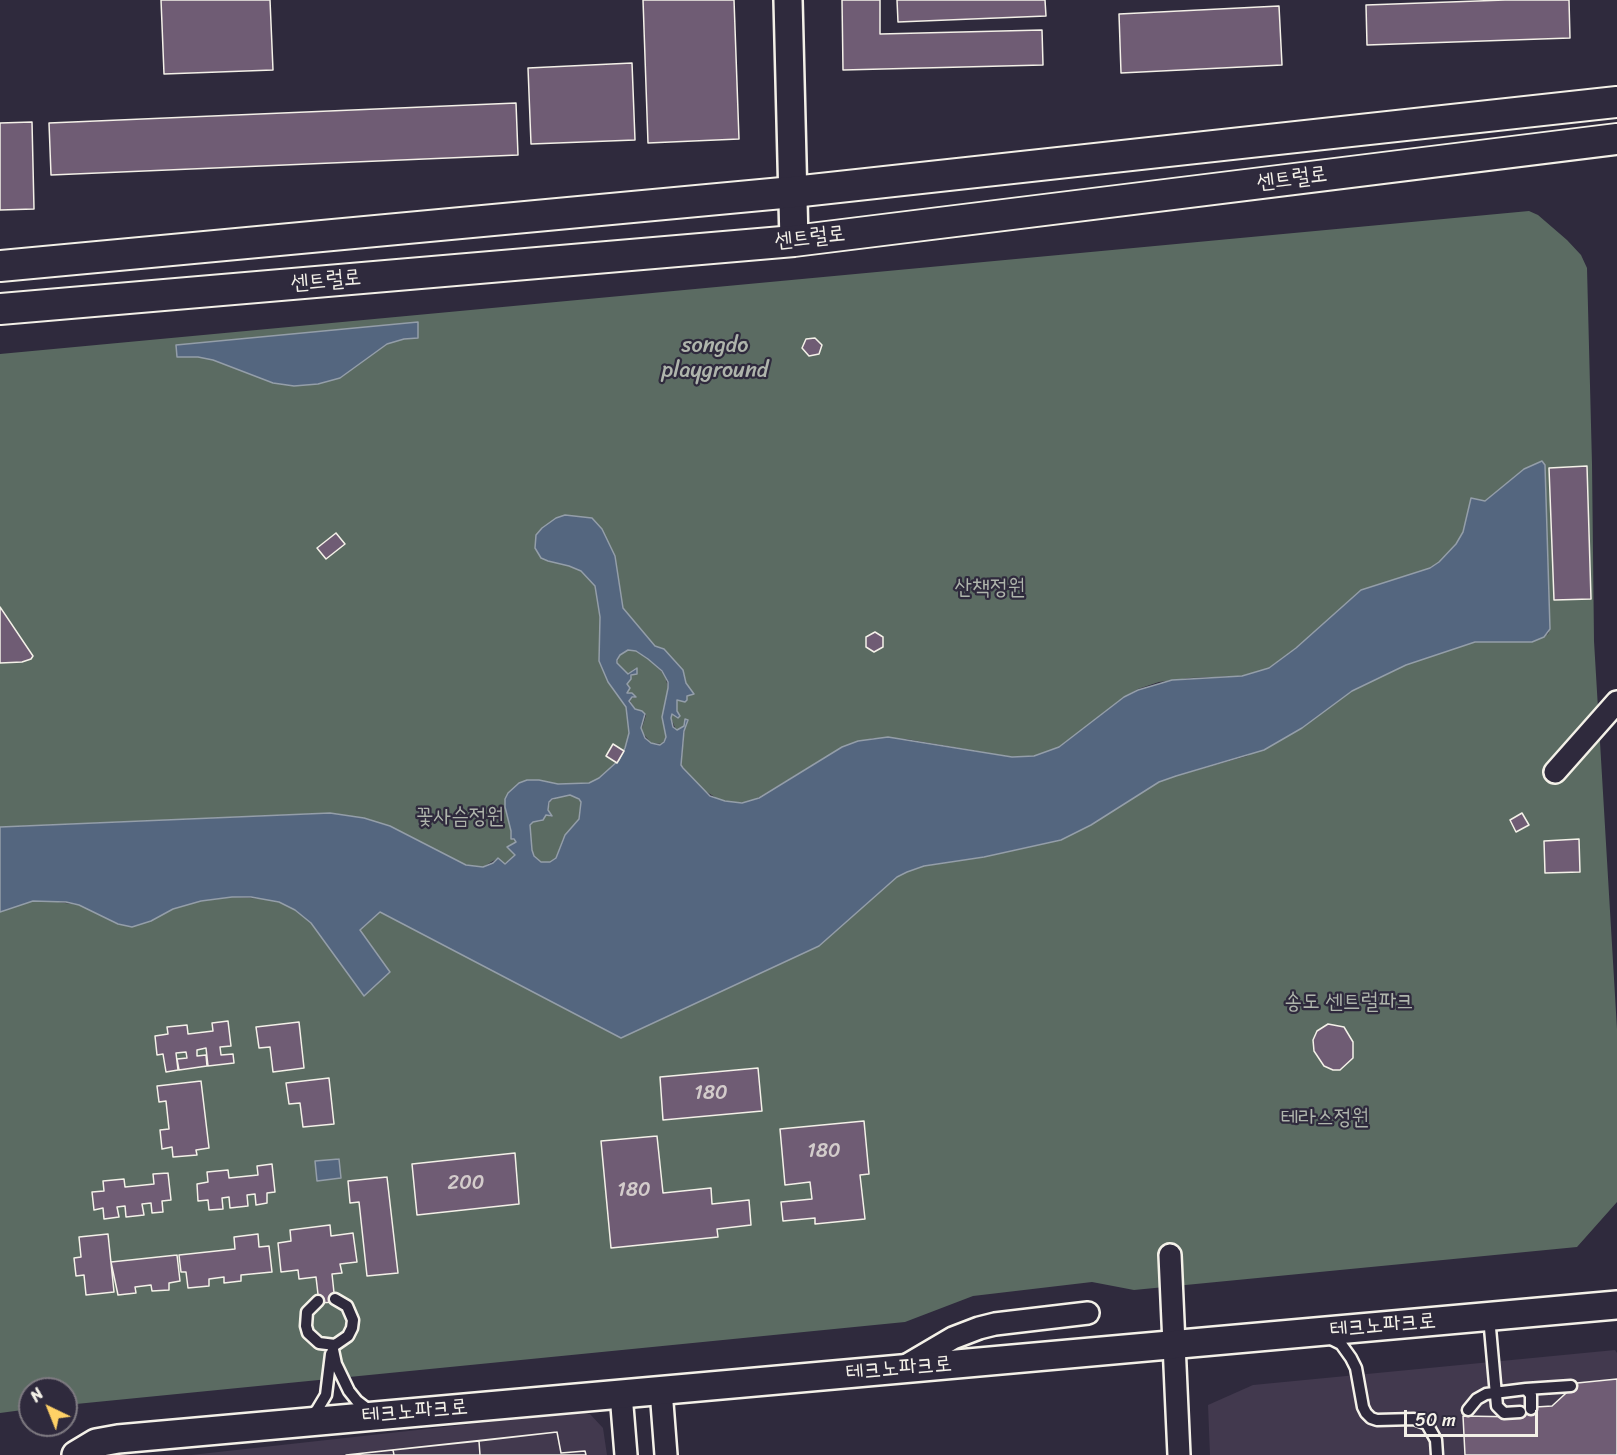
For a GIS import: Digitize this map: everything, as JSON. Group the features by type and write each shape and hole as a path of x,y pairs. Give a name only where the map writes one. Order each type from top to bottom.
{"main road":[{"name":"센트럴로","path":"0,266 793,192 1617,102"},
{"name":"센트럴로","path":"0,309 794,241 1617,139"}],"street":[{"path":"788,0 794,241"},
{"path":"1555,772 1617,702"},
{"path":"1170,1255 1179,1455"},
{"name":"테크노파크로","path":"76,1455 96,1443 108,1440 1617,1305"},
{"path":"902,1368 953,1338 979,1328 995,1324 1089,1313"},
{"path":"661,1390 666,1455"},
{"path":"621,1394 626,1455"},
{"name":"테크노파크로","path":"142,1455 153,1446 181,1433"}],"lane":[{"path":"318,1301 308,1312 306,1326 313,1339 319,1343 332,1345 348,1336 353,1320 347,1305 335,1299"},
{"path":"1489,1317 1497,1406 1501,1412 1526,1410 1531,1395 1526,1389"},
{"path":"1304,1333 1332,1338 1346,1350 1356,1368 1363,1407 1371,1418 1386,1421 1414,1419 1427,1424 1436,1440 1437,1455"},
{"path":"332,1345 339,1370 349,1391 366,1409 381,1415"},
{"path":"301,1422 317,1410 326,1395 332,1345"},
{"path":"1468,1410 1480,1396 1496,1392 1571,1386"}],"shaded area":[{"path":"1615,1350 1617,1353 1617,1455 1210,1455 1208,1405 1253,1385"},
{"path":"580,1412 590,1414 603,1428 607,1455 191,1455"}],"green space":[{"path":"1529,211 1538,215 1581,255 1587,268 1594,641 1617,1029 1617,1202 1577,1247 1134,1290 1092,1282 973,1296 905,1322 78,1404 78,1377 18,1377 18,1411 0,1413 0,912 23,903 44,900 79,905 173,909 201,901 232,897 268,899 295,910 311,923 328,945 390,972 360,930 380,912 621,1038 819,946 897,877 907,872 924,866 984,857 1061,840 1159,782 1247,756 1352,691 1406,665 1475,642 1532,642 1548,634 1550,629 1544,463 1524,469 1485,501 1471,499 1463,532 1456,544 1439,562 1430,568 1361,590 1296,648 1269,668 1242,676 1190,678 1159,682 1138,689 1124,697 1059,747 1034,756 1012,757 906,739 874,738 842,747 751,802 733,803 718,799 702,789 681,765 685,726 676,730 671,718 672,714 678,718 680,715 677,711 677,700 687,700 687,696 694,694 686,683 684,674 662,648 655,646 623,608 606,618 628,713 629,733 625,748 619,760 599,778 589,783 558,784 527,780 505,807 511,838 516,842 508,847 515,855 504,864 498,858 483,867 466,865 390,826 364,818 330,813 0,827 0,354"},
{"path":"626,650 636,651 648,659 666,679 668,688 662,717 666,737 662,744 651,743 641,731 646,715 635,709 629,699 636,697 627,691 630,687 627,684 636,668 628,674 617,663 620,655"},
{"path":"564,795 575,796 581,802 579,819 563,839 556,858 550,862 541,862 532,851 529,827 533,822 542,821 546,815 552,817 548,812 550,801"}],"water":[{"path":"418,322 418,338 387,344 340,378 318,384 294,386 273,383 213,360 177,357 176,345"},
{"path":"1542,461 1545,465 1550,629 1544,637 1532,642 1475,642 1406,665 1352,691 1302,728 1264,750 1159,782 1091,825 1061,840 984,857 924,866 907,872 897,877 819,946 621,1038 380,912 360,930 390,972 364,996 311,923 295,910 279,902 251,897 201,901 173,909 151,921 132,927 118,924 79,905 66,902 33,901 0,912 0,827 330,813 364,818 390,826 466,865 483,867 498,858 505,864 515,855 507,847 516,842 511,839 505,807 508,793 519,783 527,780 558,784 589,783 599,778 619,760 629,733 626,707 608,682 599,661 600,617 595,586 581,571 541,558 535,548 536,535 542,528 556,518 565,515 592,518 602,529 615,556 623,608 655,646 664,649 683,670 686,683 694,694 687,696 685,702 677,700 677,711 680,716 678,718 672,714 671,718 673,727 677,730 684,726 685,719 688,720 684,731 681,765 710,796 742,803 759,798 842,747 858,741 888,737 1012,757 1034,756 1059,747 1124,697 1138,690 1172,680 1242,676 1269,668 1296,648 1361,590 1430,568 1439,562 1456,544 1463,532 1471,498 1485,501 1524,469","holes":["628,650 636,651 648,659 662,671 668,682 662,717 666,737 660,745 651,743 645,738 641,728 645,714 635,709 629,701 632,697 636,697 632,693 627,693 630,688 627,684 631,675 637,674 637,668 628,674 617,663 620,655","570,795 581,802 579,819 565,835 556,858 550,862 541,862 534,856 532,850 530,825 543,820 546,815 552,816 548,810 552,799"]},
{"path":"339,1159 341,1178 317,1181 315,1161"}],"building":[{"path":"161,0 270,0 273,70 164,74"},
{"path":"643,0 734,0 739,139 648,143"},
{"path":"842,0 880,0 880,34 1042,30 1043,65 843,70"},
{"path":"897,0 1045,0 1046,16 898,22"},
{"path":"1569,0 1570,38 1367,45 1366,5"},
{"path":"1279,6 1282,65 1121,73 1119,14"},
{"path":"632,63 635,140 531,144 528,68"},
{"path":"516,103 518,155 51,175 49,123"},
{"path":"32,122 34,209 0,210 0,123"},
{"path":"815,338 822,345 819,354 809,356 802,348 806,339"},
{"path":"1587,466 1591,599 1554,600 1549,468"},
{"path":"336,533 345,544 326,559 317,548"},
{"path":"0,607 33,656 31,659 22,662 0,663"},
{"path":"875,632 883,637 883,647 874,652 866,647 866,637"},
{"path":"613,744 624,751 617,763 606,756"},
{"path":"1522,813 1529,825 1516,832 1510,820"},
{"path":"1579,839 1580,872 1545,873 1544,841"},
{"path":"228,1021 231,1046 220,1047 221,1055 233,1054 234,1063 208,1066 206,1048 197,1050 197,1056 206,1055 207,1066 179,1070 177,1059 187,1058 186,1052 176,1053 178,1070 166,1072 163,1054 157,1055 155,1036 168,1034 167,1027 187,1025 188,1034 213,1031 212,1023"},
{"path":"299,1022 304,1068 273,1072 270,1047 259,1048 256,1027"},
{"path":"1328,1024 1344,1027 1353,1042 1353,1058 1340,1070 1324,1066 1314,1051 1313,1040 1317,1031"},
{"path":"758,1068 762,1111 663,1120 660,1077"},
{"path":"329,1078 334,1124 303,1127 300,1103 289,1104 286,1083"},
{"path":"201,1081 209,1148 196,1150 197,1155 173,1157 172,1147 162,1149 160,1130 169,1129 166,1101 159,1102 157,1086"},
{"path":"864,1121 869,1174 860,1175 865,1219 815,1224 815,1218 783,1221 781,1202 812,1199 810,1182 785,1185 780,1129"},
{"path":"657,1136 663,1193 711,1188 712,1204 749,1200 751,1225 717,1229 718,1237 611,1248 601,1141"},
{"path":"515,1153 519,1204 417,1215 412,1164"},
{"path":"272,1164 275,1192 267,1193 267,1203 256,1205 255,1194 247,1195 248,1206 230,1208 229,1197 222,1198 223,1209 209,1210 208,1200 198,1201 197,1184 208,1182 207,1172 228,1170 229,1178 258,1175 257,1166"},
{"path":"168,1173 171,1200 162,1201 163,1212 152,1213 151,1203 142,1204 144,1215 126,1217 125,1206 117,1207 119,1217 104,1219 103,1208 94,1210 92,1192 104,1191 103,1181 124,1179 125,1187 154,1184 153,1174"},
{"path":"387,1177 398,1273 367,1276 359,1202 350,1203 348,1181"},
{"path":"330,1225 331,1236 353,1233 357,1262 340,1264 342,1273 332,1274 335,1302 319,1303 316,1277 299,1279 298,1270 281,1272 278,1243 291,1241 290,1230"},
{"path":"108,1234 114,1292 86,1295 84,1275 76,1276 74,1258 81,1257 79,1237"},
{"path":"258,1234 259,1247 269,1246 272,1272 241,1275 241,1281 224,1283 224,1277 209,1279 209,1286 188,1288 186,1272 181,1272 179,1255 235,1249 234,1237"},
{"path":"177,1255 180,1281 169,1283 169,1290 152,1291 151,1285 135,1287 136,1293 118,1295 111,1262"},
{"path":"1617,1379 1617,1455 1465,1455 1463,1416 1521,1417 1520,1408 1552,1406 1577,1383"},
{"path":"557,1432 561,1453 585,1451 586,1455 346,1455"},
{"path":"557,1432 561,1453 585,1451 586,1455 480,1455 479,1441"},
{"path":"479,1441 480,1455 394,1455 393,1450"},
{"path":"393,1450 394,1455 346,1455"}],"park label":[{"name":"songdo playground","path":"715,358"},
{"name":"산책정원","path":"990,588"},
{"name":"꽃사슴정원","path":"460,817"},
{"name":"송도 센트럴파크","path":"1349,1002"},
{"name":"테라스정원","path":"1325,1118"}]}
